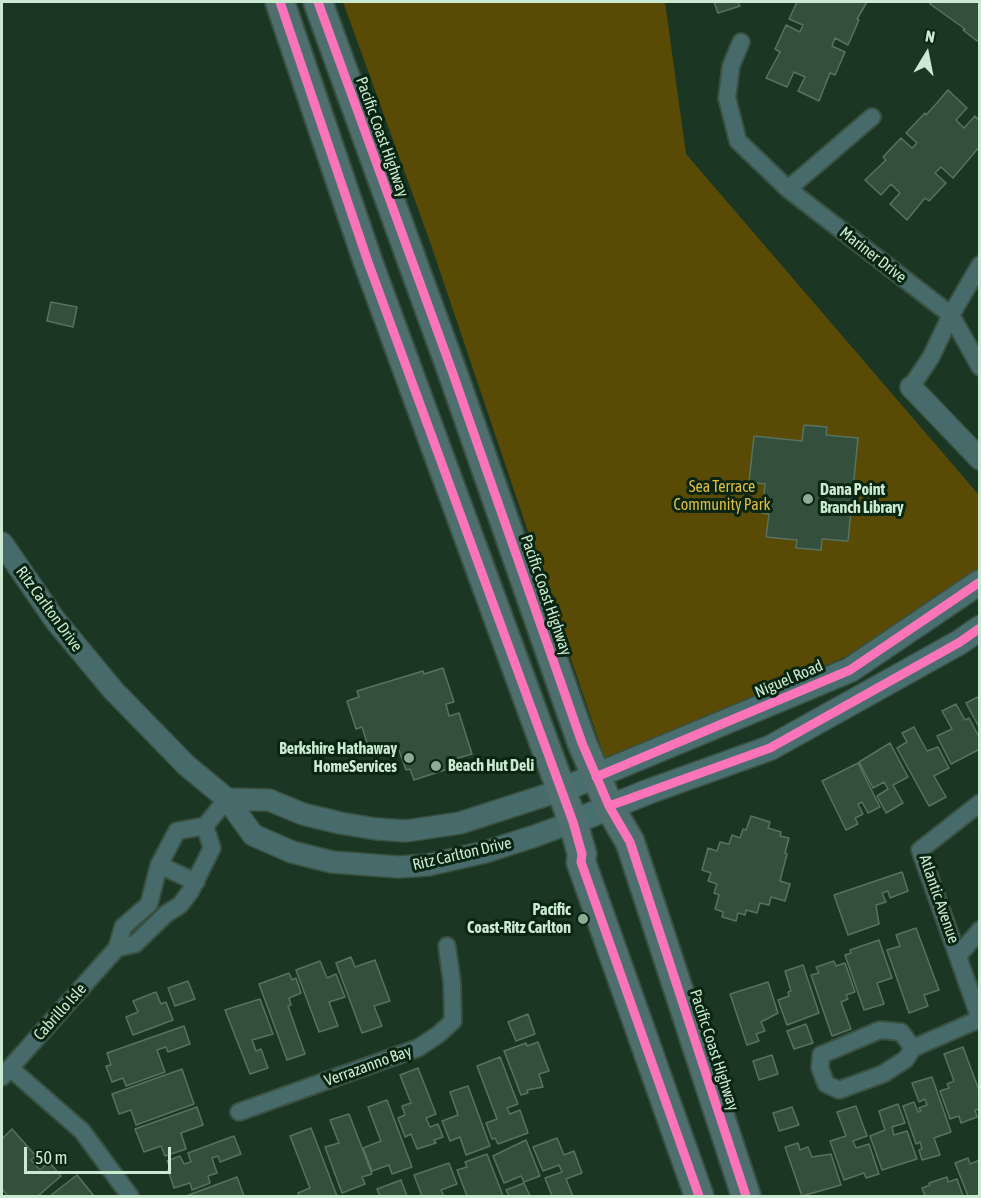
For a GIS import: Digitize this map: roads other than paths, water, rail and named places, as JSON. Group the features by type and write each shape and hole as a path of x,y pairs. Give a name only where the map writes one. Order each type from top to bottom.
{"highway":[{"path":"280,2 368,262 562,790 582,854 581,862 699,1197"},
{"name":"Pacific Coast Highway","path":"318,2 404,245 452,371 582,743 609,807 630,842 746,1197"}],"main road":[{"name":"Niguel Road","path":"562,790 851,669 980,582"},
{"path":"573,822 770,748 960,642 980,628"}],"street":[{"name":"Mariner Drive","path":"741,42 731,66 727,98 738,141 788,189 951,315"},
{"path":"788,189 872,117"},
{"path":"980,265 951,315 931,357 911,387 980,459"},
{"path":"951,315 980,367"},
{"name":"Ritz Carlton Drive","path":"2,543 55,620 112,690 186,765 227,799 253,835 292,852 332,862 399,867 428,865 485,852 573,822"},
{"name":"Ritz Carlton Drive","path":"227,799 269,800 303,814 340,824 406,831 460,823 562,790"},
{"path":"166,914 149,904 159,865 177,831 205,826 227,799"},
{"name":"Atlantic Avenue","path":"978,807 920,850 980,1019"},
{"name":"Cabrillo Isle","path":"117,948 135,944 166,914 180,906 196,882 212,848 205,826"},
{"path":"159,865 196,882"},
{"name":"Cabrillo Isle","path":"6,1072 117,948 123,927 149,904"},
{"path":"958,956 980,930"},
{"name":"Verrazanno Bay","path":"239,1112 418,1048 439,1034 453,1021 452,983 447,946"},
{"path":"913,1048 901,1032 880,1030 822,1055 820,1068 826,1084 838,1090 882,1074 906,1059 913,1048 980,1019"},
{"path":"6,1072 82,1131 130,1197"}],"place":[{"name":"Dana Point Branch Library","path":"808,499"},
{"name":"Berkshire Hathaway HomeServices","path":"409,758"},
{"name":"Beach Hut Deli","path":"436,766"},
{"name":"Pacific Coast-Ritz Carlton","path":"583,919"}],"park label":[{"name":"Sea Terrace Community Park","path":"722,496"}]}
